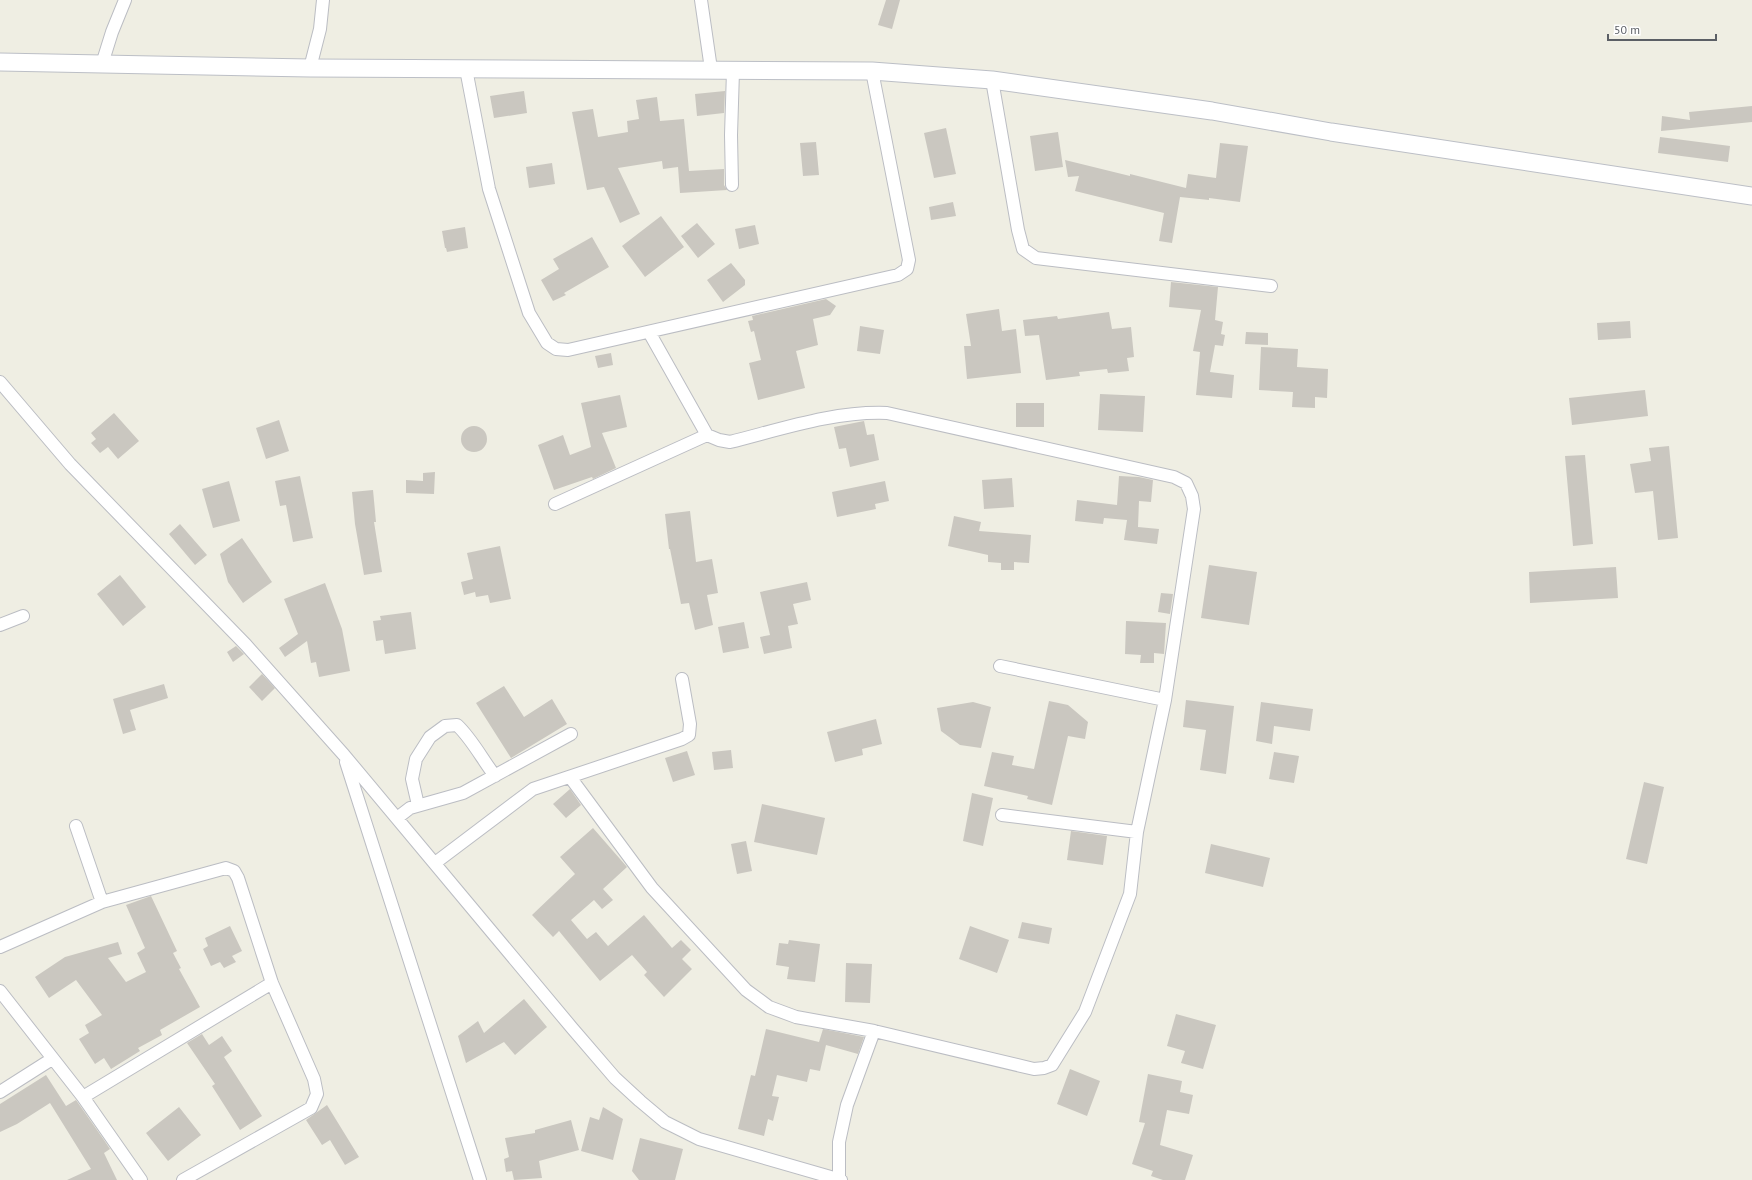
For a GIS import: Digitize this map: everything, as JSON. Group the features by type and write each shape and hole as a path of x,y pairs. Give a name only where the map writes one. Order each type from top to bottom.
{"main road":[{"path":"0,62 310,68 872,71 992,80 1204,110 1331,132 1752,196"}],"street":[{"path":"102,64 112,32 125,0"},
{"path":"310,68 320,29 323,0"},
{"path":"701,0 711,69"},
{"path":"466,69 490,188 529,313 547,343 556,349 568,350 898,276 907,269 909,260 872,71"},
{"path":"732,185 731,135 733,70"},
{"path":"992,80 1018,230 1023,249 1036,258 1271,286"},
{"path":"570,777 652,888 746,990 769,1007 796,1017 874,1031 1034,1069 1044,1068 1052,1065 1085,1012 1130,894 1137,832 1166,700 1194,509 1192,496 1186,483 1174,477 887,413 865,412 840,415 730,442 719,440 707,435 650,332"},
{"path":"0,382 70,464 246,645 344,755 615,1078 665,1122 699,1138 840,1180 839,1142 847,1106 874,1031"},
{"path":"556,504 707,435"},
{"path":"0,625 23,616"},
{"path":"1000,666 1166,700"},
{"path":"435,863 533,789 682,739 689,735 690,724 682,679"},
{"path":"418,805 412,778 416,759 430,737 445,726 457,725 466,734 495,776"},
{"path":"397,818 410,808 418,805 430,804 463,793 571,734"},
{"path":"344,755 480,1180"},
{"path":"1002,815 1137,832"},
{"path":"76,826 102,902"},
{"path":"0,947 102,902 226,868 234,871 238,878 272,983 314,1079 317,1094 311,1108 182,1180"},
{"path":"83,1097 272,983"},
{"path":"0,991 83,1097 141,1180"},
{"path":"0,1092 52,1059"}],"building":[{"path":"886,0 900,0 892,29 878,25"},
{"path":"524,91 527,113 494,118 490,96"},
{"path":"725,91 724,113 697,116 695,94"},
{"path":"657,97 660,121 684,119 689,171 724,169 724,185 727,190 680,193 678,167 663,169 662,161 618,168 640,214 620,223 604,187 587,190 572,112 593,109 598,137 628,132 627,121 639,119 636,100"},
{"path":"1752,106 1752,122 1661,131 1662,116 1690,120 1689,112"},
{"path":"946,128 956,174 934,178 924,133"},
{"path":"1058,132 1063,167 1035,171 1030,136"},
{"path":"1660,137 1730,146 1728,162 1658,153"},
{"path":"816,142 819,175 803,176 800,143"},
{"path":"1220,143 1248,146 1240,202 1209,198 1209,200 1180,197 1172,243 1159,241 1164,213 1075,191 1079,176 1068,177 1065,160 1186,188 1188,174 1216,178"},
{"path":"552,163 555,184 529,188 526,167"},
{"path":"953,202 956,216 931,220 929,207"},
{"path":"661,216 684,247 645,277 622,246"},
{"path":"697,223 715,244 698,258 681,236"},
{"path":"755,225 759,244 739,249 735,229"},
{"path":"465,227 468,248 447,252 442,231"},
{"path":"592,237 609,267 564,293 566,295 553,301 541,280 559,269 553,259"},
{"path":"731,263 745,280 745,285 723,302 707,280"},
{"path":"1171,282 1218,287 1215,320 1223,322 1221,334 1225,335 1223,346 1215,345 1210,372 1234,375 1232,398 1196,395 1200,352 1193,351 1201,310 1169,307"},
{"path":"826,299 836,306 830,315 813,319 818,345 796,351 805,388 758,400 749,363 761,360 754,331 751,332 748,321 753,320 752,316"},
{"path":"999,309 1002,331 1016,329 1021,373 967,379 964,346 971,346 966,314"},
{"path":"1109,312 1112,329 1131,327 1134,357 1127,358 1129,371 1108,373 1107,369 1079,372 1080,376 1046,380 1039,335 1025,336 1023,320 1057,316 1058,319"},
{"path":"1630,321 1631,338 1598,340 1597,323"},
{"path":"860,326 884,330 880,354 857,351"},
{"path":"1246,332 1268,333 1268,345 1245,344"},
{"path":"1261,347 1298,349 1297,367 1328,369 1327,398 1315,397 1315,408 1292,407 1293,392 1259,390"},
{"path":"611,353 613,365 598,368 595,356"},
{"path":"1645,390 1648,416 1572,425 1569,398"},
{"path":"1100,394 1145,396 1143,432 1098,430"},
{"path":"620,395 627,427 602,433 616,468 593,479 592,477 554,490 538,445 563,435 570,455 591,447 581,403"},
{"path":"1016,403 1044,403 1044,427 1016,427"},
{"path":"114,413 139,441 118,459 108,447 100,453 91,443 96,439 91,433"},
{"path":"279,420 289,451 266,459 256,428"},
{"path":"864,421 867,435 874,434 879,460 850,467 846,448 839,449 834,427"},
{"path":"474,426 484,429 487,439 484,449 474,452 464,449 461,439 464,429"},
{"path":"1669,446 1678,538 1658,540 1653,491 1635,493 1630,464 1651,461 1649,448"},
{"path":"1585,455 1593,544 1573,546 1565,456"},
{"path":"435,472 434,494 406,493 406,480 423,481 423,473"},
{"path":"300,476 313,538 293,542 286,505 280,506 275,481"},
{"path":"1119,476 1139,477 1153,480 1151,502 1139,501 1138,527 1159,529 1157,544 1124,540 1127,520 1104,518 1103,524 1075,521 1077,500 1117,505"},
{"path":"1012,478 1014,507 984,509 982,480"},
{"path":"229,481 240,521 213,528 202,489"},
{"path":"885,481 889,501 875,504 876,509 837,517 832,492"},
{"path":"373,490 376,522 374,522 382,572 364,575 355,524 352,492"},
{"path":"690,511 696,562 712,559 718,593 707,595 713,625 695,630 689,603 681,604 669,549 665,514"},
{"path":"954,516 981,522 979,531 1031,535 1029,563 1014,562 1014,570 1001,570 1001,563 988,562 988,555 948,546"},
{"path":"180,524 207,555 195,565 169,534"},
{"path":"242,538 272,582 243,603 228,582 220,554"},
{"path":"500,546 511,599 490,603 488,595 476,597 475,592 464,595 461,582 473,579 467,553"},
{"path":"1209,565 1257,572 1249,625 1201,618"},
{"path":"1616,567 1618,598 1530,603 1529,572"},
{"path":"120,575 146,607 123,626 97,594"},
{"path":"807,582 811,600 793,604 798,624 788,626 792,648 764,654 760,637 770,635 760,592"},
{"path":"325,583 342,629 350,671 319,677 316,662 311,663 307,641 285,657 279,648 298,634 284,599"},
{"path":"1161,593 1173,594 1170,614 1158,612"},
{"path":"411,612 416,649 385,654 383,640 376,641 373,621 381,620 380,616"},
{"path":"1126,621 1166,623 1164,654 1154,653 1154,663 1140,663 1141,655 1125,654"},
{"path":"744,622 749,648 723,653 718,627"},
{"path":"236,646 244,654 233,662 227,652"},
{"path":"262,674 275,688 262,701 249,687"},
{"path":"164,684 168,698 130,710 136,730 123,734 113,699"},
{"path":"504,686 524,717 552,699 567,724 511,758 476,703"},
{"path":"1186,700 1234,706 1226,774 1200,770 1206,730 1183,727"},
{"path":"1049,701 1068,705 1088,722 1085,739 1068,736 1052,805 1027,799 1028,796 984,786 992,752 1014,756 1012,765 1034,769"},
{"path":"973,702 991,707 981,748 960,745 941,731 937,708"},
{"path":"1261,702 1313,709 1310,731 1274,726 1272,744 1256,741"},
{"path":"876,719 882,744 862,749 863,755 835,762 827,732"},
{"path":"731,750 733,768 714,770 712,752"},
{"path":"687,751 695,775 673,782 665,758"},
{"path":"1274,752 1299,756 1294,783 1269,779"},
{"path":"1644,782 1664,787 1647,864 1626,859"},
{"path":"570,789 581,805 566,818 553,804"},
{"path":"972,793 993,798 983,846 963,841"},
{"path":"762,804 825,818 817,855 754,842"},
{"path":"593,828 627,867 603,889 613,900 602,909 594,900 571,920 587,939 596,932 608,946 644,915 672,948 681,940 691,950 682,959 692,969 664,997 644,975 647,972 632,955 600,981 559,931 553,937 532,915 575,874 560,857"},
{"path":"1071,831 1107,836 1103,865 1067,860"},
{"path":"746,841 752,871 737,874 731,844"},
{"path":"1211,844 1270,858 1263,887 1205,873"},
{"path":"151,896 177,951 173,953 181,968 179,969 200,1007 160,1030 162,1035 138,1048 140,1051 111,1069 104,1058 95,1064 79,1039 89,1033 85,1025 102,1015 76,980 49,998 35,977 65,957 118,942 122,954 108,958 126,982 146,972 137,953 145,948 126,905"},
{"path":"1022,922 1052,928 1049,944 1018,938"},
{"path":"230,926 242,951 232,956 236,962 224,968 220,962 211,966 203,949 208,946 205,938"},
{"path":"970,926 1009,940 997,973 959,959"},
{"path":"789,940 820,944 815,982 787,979 789,967 776,965 779,943 788,944"},
{"path":"846,963 872,964 870,1003 845,1002"},
{"path":"524,999 547,1027 515,1055 504,1042 466,1063 458,1036 478,1021 484,1033"},
{"path":"1176,1014 1216,1025 1203,1069 1181,1063 1185,1051 1167,1046"},
{"path":"766,1029 819,1042 823,1029 864,1037 858,1054 826,1045 820,1071 810,1069 807,1082 777,1075 772,1096 779,1097 773,1121 768,1119 764,1136 738,1129 751,1075 755,1076"},
{"path":"202,1034 209,1045 222,1036 232,1051 224,1057 262,1116 240,1130 212,1086 215,1084 187,1043"},
{"path":"1070,1069 1100,1081 1087,1116 1057,1104"},
{"path":"1148,1074 1182,1081 1180,1092 1193,1095 1189,1114 1167,1110 1160,1145 1193,1155 1185,1180 1163,1180 1151,1176 1153,1171 1132,1164 1145,1123 1139,1122"},
{"path":"46,1075 66,1106 76,1100 104,1140 110,1149 104,1153 117,1180 67,1180 91,1169 50,1103 17,1124 0,1132 0,1104"},
{"path":"327,1105 359,1157 345,1165 330,1140 322,1145 306,1120"},
{"path":"179,1107 201,1135 168,1161 146,1133"},
{"path":"603,1107 623,1119 613,1160 581,1151 590,1117 599,1120"},
{"path":"571,1120 579,1150 539,1161 542,1178 514,1180 512,1171 506,1172 504,1159 509,1157 505,1138 535,1133 535,1130"},
{"path":"640,1138 683,1149 675,1180 639,1180 632,1171"}]}
